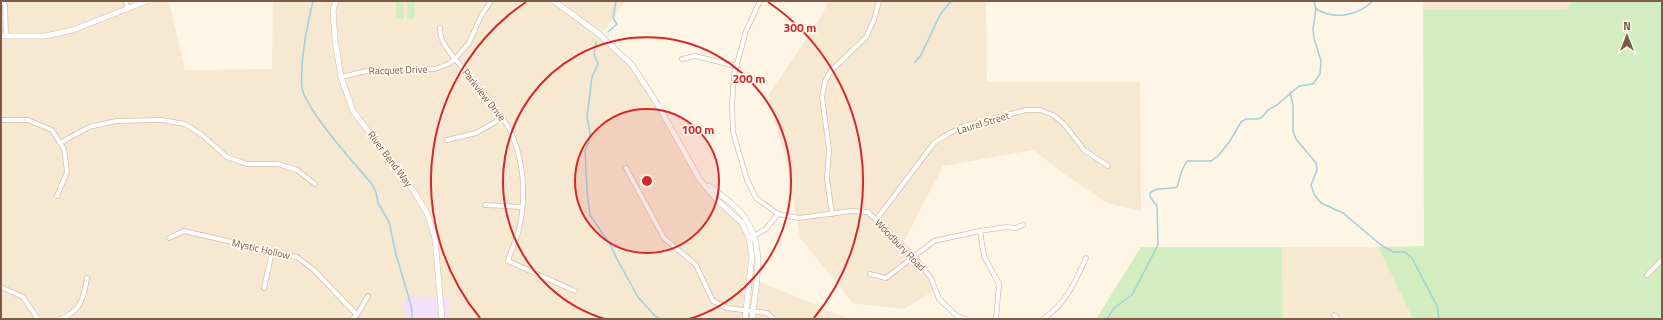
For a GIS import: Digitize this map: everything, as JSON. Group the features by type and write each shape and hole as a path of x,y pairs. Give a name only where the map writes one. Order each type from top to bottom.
{"street":[{"path":"3,1 3,36 45,36 74,30 146,1"},
{"path":"125,1 128,8"},
{"name":"River Bend Way","path":"336,1 333,10 335,40 341,77 353,111 413,190 427,213 436,238 442,319"},
{"name":"Racquet Drive","path":"341,77 371,70 435,69 448,64 455,59 469,43 481,16 491,1"},
{"path":"554,1 599,34 632,65 658,105 700,180 741,213 752,228 751,263 745,319"},
{"path":"752,237 766,229 778,214 756,198 747,180 733,132 732,105 734,75 746,31 760,1"},
{"path":"832,214 827,179 829,149 822,97 825,82 830,72 866,37 874,20 879,1"},
{"name":"Parkview Drive","path":"440,28 440,34 448,50 483,92 507,126 520,158 523,198 522,207 519,229 508,261 575,291"},
{"path":"682,59 695,56 736,66"},
{"name":"Laurel Street","path":"876,220 934,143 964,126 1026,110 1040,110 1052,115 1064,124 1084,150 1108,166"},
{"path":"447,140 476,133 502,118"},
{"path":"1,120 28,120 52,130 64,149 67,172 57,196"},
{"path":"60,143 89,126 116,121 162,120 185,124 202,135 227,157 246,164 278,164 297,170 315,184"},
{"path":"626,168 664,238 696,265 713,301 727,308 767,313 774,319"},
{"path":"485,205 522,207"},
{"name":"Woodbury Road","path":"778,214 799,218 851,211 868,212 914,257 931,278 939,299 958,316 966,319"},
{"path":"870,274 886,278 934,241 980,231 1006,227 1016,228 1023,225"},
{"name":"Mystic Hollow","path":"169,238 184,231 296,257 314,270 357,315"},
{"path":"980,231 984,256 999,284 996,319"},
{"path":"752,237 757,244 758,261 752,319"},
{"path":"264,288 272,252"},
{"path":"1043,319 1054,312 1071,290 1086,258"},
{"path":"1647,275 1662,260"},
{"path":"60,319 77,309 84,296 87,278"},
{"path":"1,287 23,297 38,319"},
{"path":"352,319 357,315 368,296"},
{"path":"1334,315 1338,319"}],"shaded area":[{"path":"1,1 169,1 185,70 272,69 273,1 625,1 601,36 638,72 708,191 746,223 759,260 756,280 849,319 448,319 450,298 403,297 405,319 1,319"},
{"path":"828,1 986,1 987,82 1140,82 1141,211 1107,203 1067,176 1033,150 943,166 903,243 927,270 935,290 904,309 853,303 800,238 789,172 768,96 823,14"},
{"path":"1423,1 1573,1 1568,10 1423,10"},
{"path":"1282,247 1378,247 1413,319 1283,319"},
{"path":"403,297 450,297 448,319 405,319"}],"green space":[{"path":"1573,1 1662,1 1662,319 1413,319 1378,247 1424,246 1423,10 1567,10"},
{"path":"396,2 404,2 404,19 396,19"},
{"path":"407,2 415,2 414,19 407,19"},
{"path":"1141,247 1282,247 1283,319 1096,319"}],"waterway":[{"path":"313,1 303,50 302,88 312,109 344,151 372,184 376,192 378,203 389,222 396,254 412,309 412,319"},
{"path":"608,32 617,24 613,18 616,1"},
{"path":"915,62 921,55 940,15 951,1"},
{"path":"1107,319 1114,308 1132,295 1158,245 1157,206 1150,197 1150,193 1159,189 1177,187 1182,170 1187,161 1211,161 1218,156 1230,141 1241,122 1246,119 1258,119 1262,117 1268,110 1277,105 1299,86 1313,84 1320,74 1321,61 1314,38 1313,29 1316,9 1314,1"},
{"path":"1316,9 1331,14 1346,15 1360,10 1373,1"},
{"path":"596,42 594,55 598,64 592,77 587,117 590,133 589,142 585,150 590,215 611,246 638,297 655,316 661,319"},
{"path":"1290,92 1293,105 1293,131 1296,139 1316,163 1317,170 1311,185 1314,194 1321,203 1343,213 1381,245 1393,252 1405,252 1412,258 1437,306 1439,319"}]}
